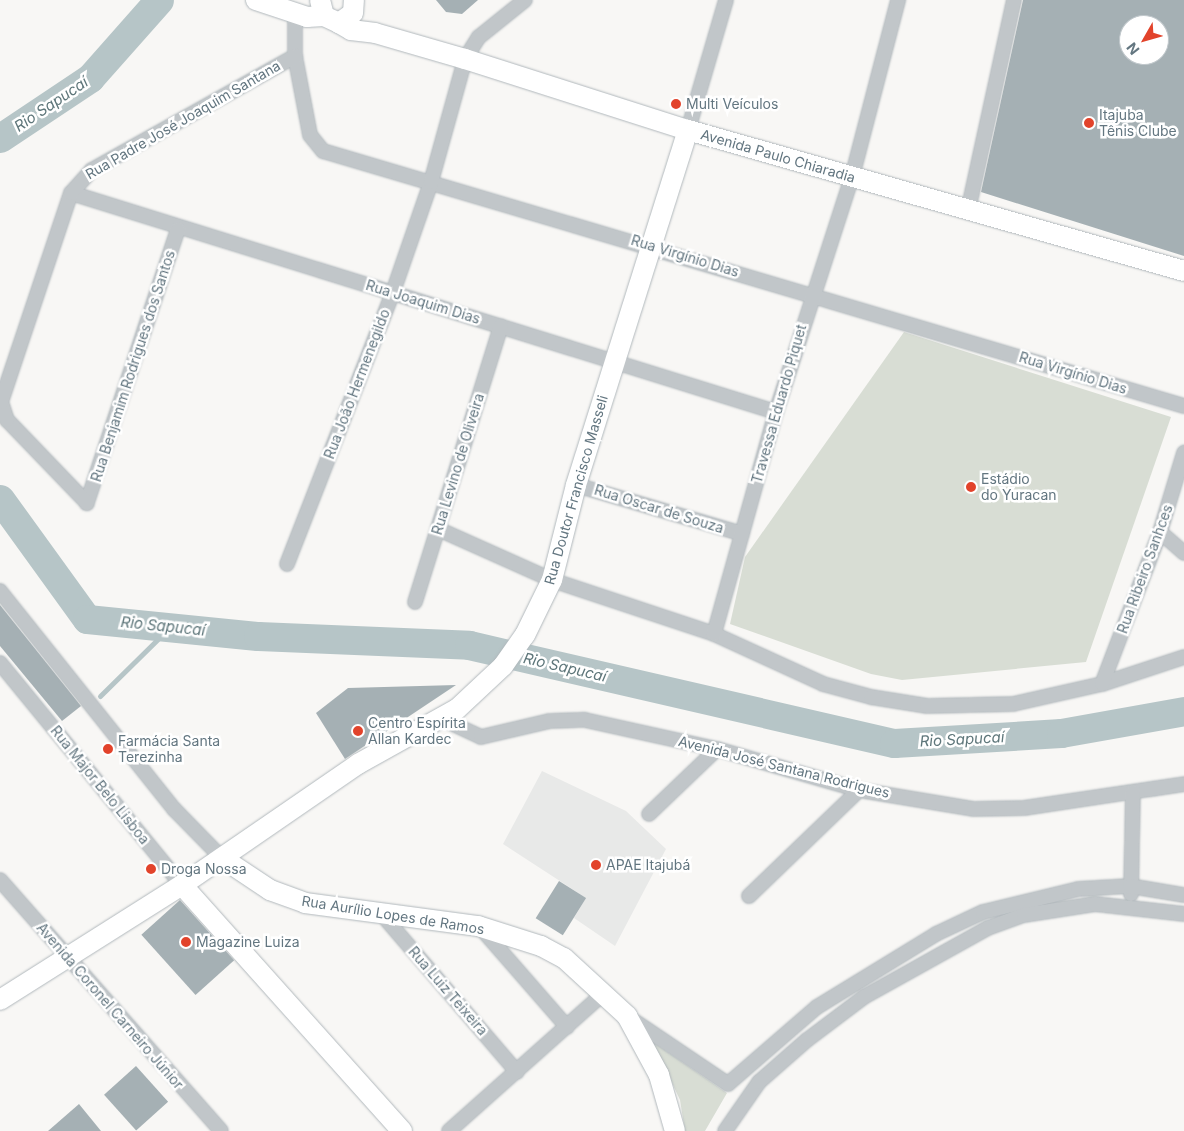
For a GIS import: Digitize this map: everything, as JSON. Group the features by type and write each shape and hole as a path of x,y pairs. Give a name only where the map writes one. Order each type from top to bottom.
{"main road":[{"name":"Avenida Paulo Chiaradia","path":"256,0 327,13 351,30 375,33 465,59 688,130 1184,271"},
{"path":"327,13 350,17 355,3"},
{"path":"355,3 375,33"},
{"name":"Rua Doutor Francisco Masseli","path":"0,1000 182,885 358,764 458,709 504,666 543,601 552,580 576,485 613,362 688,130"},
{"name":"Rua Aurílio Lopes de Ramos","path":"222,858 270,890 305,903 378,910 478,926 556,954 606,992 627,1016 659,1075 675,1131"},
{"name":"Rua Major Belo Lisboa","path":"182,885 402,1131"}],"street":[{"name":"Rua João Hermenegildo","path":"287,564 393,292 431,182 465,59 479,37 525,0"},
{"path":"688,130 726,0"},
{"name":"Travessa Eduardo Piquet","path":"714,634 776,412 812,294 852,177 898,0"},
{"path":"968,211 1014,0"},
{"name":"Rua Virgínio Dias","path":"288,6 295,56 310,134 317,147 1184,406"},
{"name":"Rua Padre José Joaquim Santana","path":"87,502 7,420 1,402 70,193 92,170 295,56"},
{"name":"Rua Joaquim Dias","path":"70,193 178,229 393,292 776,412"},
{"name":"Rua Benjamim Rodrigues dos Santos","path":"87,502 178,229"},
{"name":"Rua Levino de Oliveira","path":"415,602 501,326"},
{"name":"Rua Ribeiro Sanhces","path":"1102,684 1160,532 1184,453"},
{"name":"Rua Oscar de Souza","path":"576,485 742,534"},
{"path":"438,529 552,580 714,634 824,684 927,706 1013,704 1102,684 1184,657"},
{"path":"1160,532 1184,553"},
{"name":"Rua Aurílio Lopes de Ramos","path":"0,591 174,809 222,858"},
{"name":"Rua Major Belo Lisboa","path":"0,663 182,885"},
{"name":"Avenida José Santana Rodrigues","path":"440,718 481,737 568,718 717,749 860,790 974,809 1024,808 1184,784"},
{"path":"649,814 717,749"},
{"path":"749,896 860,790"},
{"path":"1132,905 1130,886 1133,792"},
{"name":"Avenida Coronel Carneiro Júnior","path":"0,880 67,959 221,1131"},
{"path":"627,1016 723,1084 731,1082 764,1049 816,1007 936,934 1025,899 1078,890 1130,886 1184,895"},
{"path":"725,1131 759,1082 807,1040 864,997 988,928 1024,915 1095,904 1132,905 1184,914"},
{"name":"Rua Luiz Teixeira","path":"378,910 517,1072"},
{"path":"478,926 568,1028"},
{"path":"449,1131 568,1028 606,992"}],"shaded area":[{"name":"Estádio do Yuracan","path":"904,332 1171,417 1086,662 902,680 871,674 730,624 745,557"},
{"name":"APAE Itajubá","path":"542,771 626,811 666,849 615,946 574,918 586,898 503,844"},
{"path":"653,1042 727,1093 705,1131 685,1131 680,1100"}],"building":[{"path":"436,0 478,0 462,14 446,12"},
{"name":"Itajuba Tênis Clube","path":"1023,0 1184,0 1184,256 981,192"},
{"path":"0,605 81,706 62,721 0,646"},
{"name":"Centro Espírita Allan Kardec","path":"456,685 345,759 316,713 348,688"},
{"path":"559,881 586,898 563,935 536,918"},
{"name":"Magazine Luiza","path":"180,900 234,960 196,995 141,935"},
{"path":"136,1066 168,1102 136,1130 104,1095"},
{"path":"79,1104 101,1131 48,1131"}],"waterway":[{"name":"Rio Sapucaí","path":"0,138 90,78 159,0"},
{"name":"Rio Sapucaí","path":"0,499 87,619 258,636 469,645 894,743 1061,733 1184,711"},
{"path":"100,696 170,627"}],"place":[{"name":"Multi Veículos","path":"676,104"},
{"name":"Itajuba Tênis Clube","path":"1089,123"},
{"name":"Estádio do Yuracan","path":"971,487"},
{"name":"Centro Espírita Allan Kardec","path":"358,731"},
{"name":"Farmácia Santa Terezinha","path":"108,749"},
{"name":"APAE Itajubá","path":"596,865"},
{"name":"Droga Nossa","path":"151,869"},
{"name":"Magazine Luiza","path":"186,942"}]}
